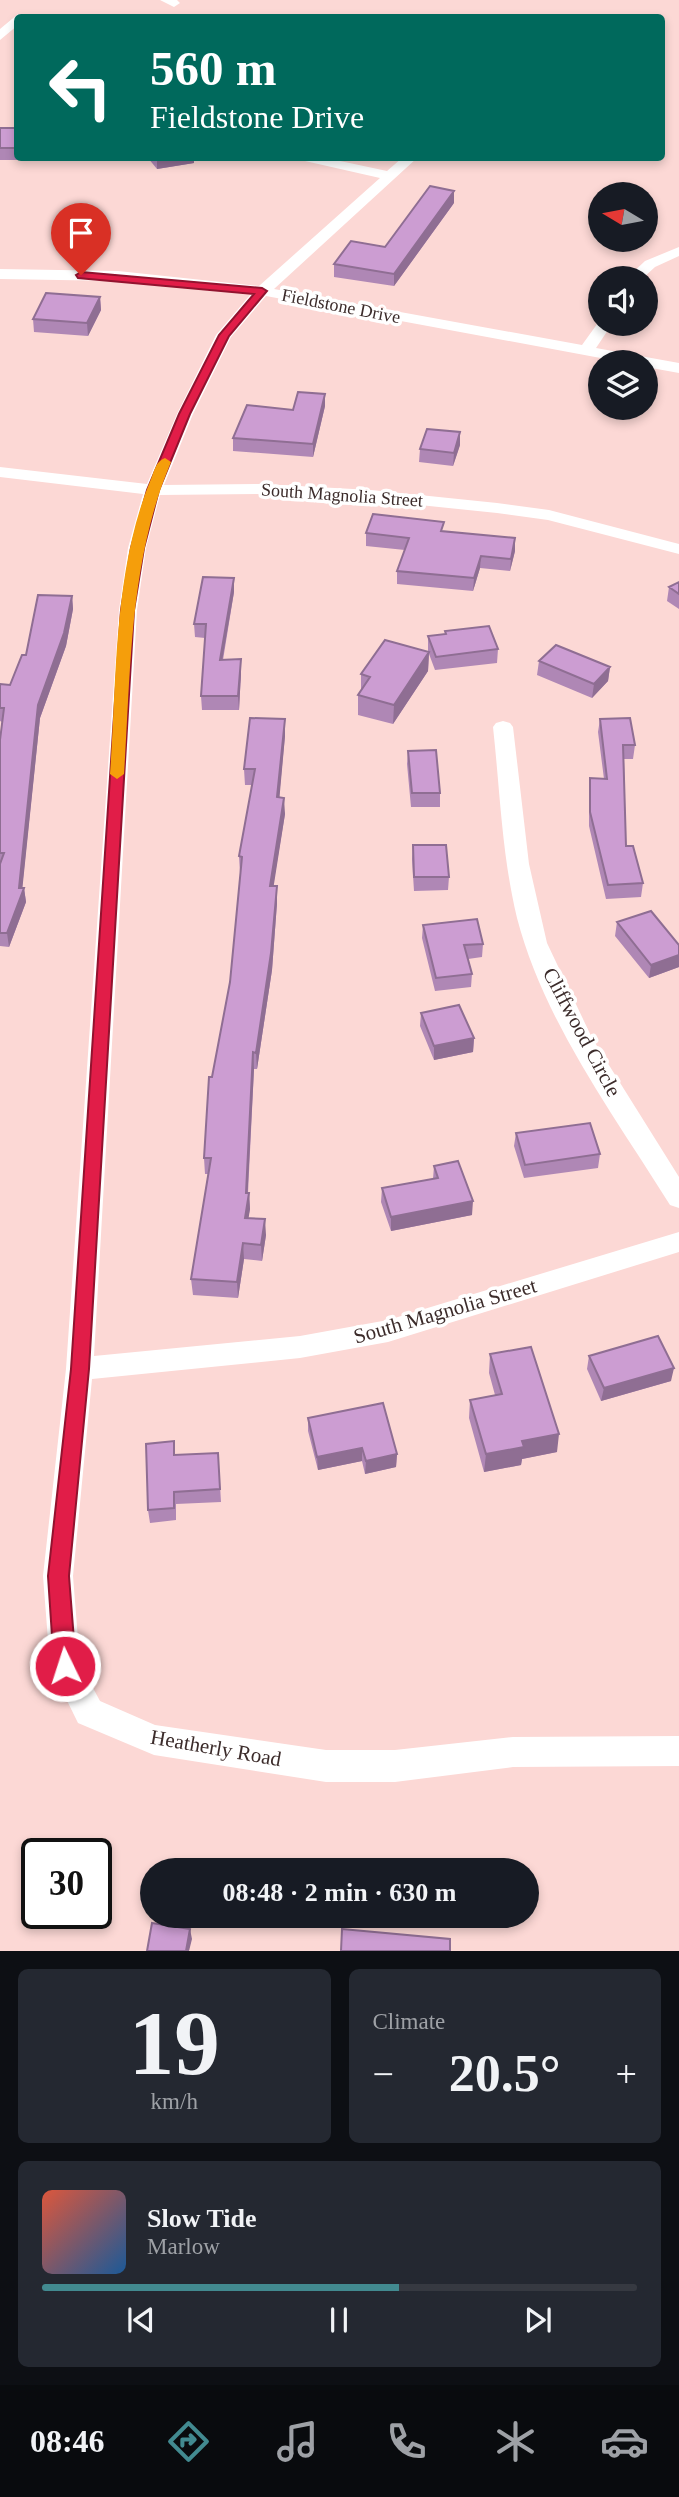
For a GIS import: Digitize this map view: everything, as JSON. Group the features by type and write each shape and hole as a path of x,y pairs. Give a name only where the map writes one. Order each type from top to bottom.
{"street":[{"path":"0,36 14,20"},
{"path":"323,161 390,176"},
{"name":"Heatherly Road","path":"407,161 262,291 224,335 185,414 153,490 137,548 128,610 80,1369 58,1576 65,1666 89,1712 154,1740 326,1766 395,1766 513,1752 679,1751"},
{"path":"648,266 679,251"},
{"name":"Fieldstone Drive","path":"0,274 118,276 262,291 679,368"},
{"path":"586,351 596,336"},
{"name":"South Magnolia Street","path":"0,472 153,490 262,489 372,495 497,508 549,515 679,550"},
{"name":"Cliffwood Circle","path":"503,727 521,874 536,942 567,1013 679,1198"},
{"name":"South Magnolia Street","path":"80,1369 300,1347 388,1331 679,1242"}],"building":[{"path":"0,128 14,128 14,148 0,148"},
{"path":"430,186 454,191 394,274 334,264 351,241 385,247"},
{"path":"46,293 100,297 87,323 33,319"},
{"path":"298,392 325,394 313,444 233,438 247,405 293,410"},
{"path":"427,429 460,432 454,453 420,449"},
{"path":"373,514 444,522 441,531 515,538 511,559 481,556 474,578 397,571 409,538 366,533"},
{"path":"203,577 234,578 220,660 241,659 238,696 201,696 206,624 194,624"},
{"path":"679,582 679,594 669,587"},
{"path":"38,595 72,596 64,633 38,705 19,888 24,888 7,933 0,933 0,864 4,853 0,853 0,740 4,708 0,708 0,684 10,685 22,655 26,655"},
{"path":"489,626 498,649 436,657 428,636 446,634 445,631"},
{"path":"385,640 429,652 394,705 358,695 370,677 361,674"},
{"path":"556,645 610,667 594,684 539,661"},
{"path":"250,718 285,719 277,797 284,798 270,886 277,886 271,953 256,1053 253,1052 246,1193 249,1193 245,1218 265,1219 261,1245 243,1243 237,1282 191,1279 211,1158 204,1158 209,1077 212,1077 230,982 242,857 239,856 255,769 244,769"},
{"path":"630,718 635,745 623,745 626,846 633,846 643,883 608,885 590,812 590,778 607,779 600,719"},
{"path":"436,750 440,793 412,793 408,751"},
{"path":"413,845 446,845 449,877 414,877"},
{"path":"651,911 679,945 679,955 651,965 617,922"},
{"path":"477,919 483,944 464,945 472,974 436,978 423,925"},
{"path":"459,1005 474,1038 434,1046 421,1013"},
{"path":"590,1123 600,1154 525,1165 516,1133"},
{"path":"458,1161 473,1201 391,1217 382,1188 438,1178 434,1166"},
{"path":"658,1336 674,1368 604,1388 589,1356"},
{"path":"531,1347 559,1434 522,1441 524,1447 486,1454 470,1400 502,1394 490,1354"},
{"path":"383,1403 397,1454 366,1461 362,1448 317,1457 308,1418"},
{"path":"174,1441 174,1455 218,1453 220,1489 174,1492 174,1508 148,1510 146,1444"},
{"path":"151,1928 190,1929 186,1951 147,1951"},
{"path":"342,1929 450,1939 450,1951 341,1951"}],"slow traffic":[{"path":"117,774 128,610 137,548 153,490 165,462"}],"route":[{"path":"65,1666 58,1576 80,1369 128,610 137,548 153,490 185,414 224,335 262,291 118,276 81,275"}]}
